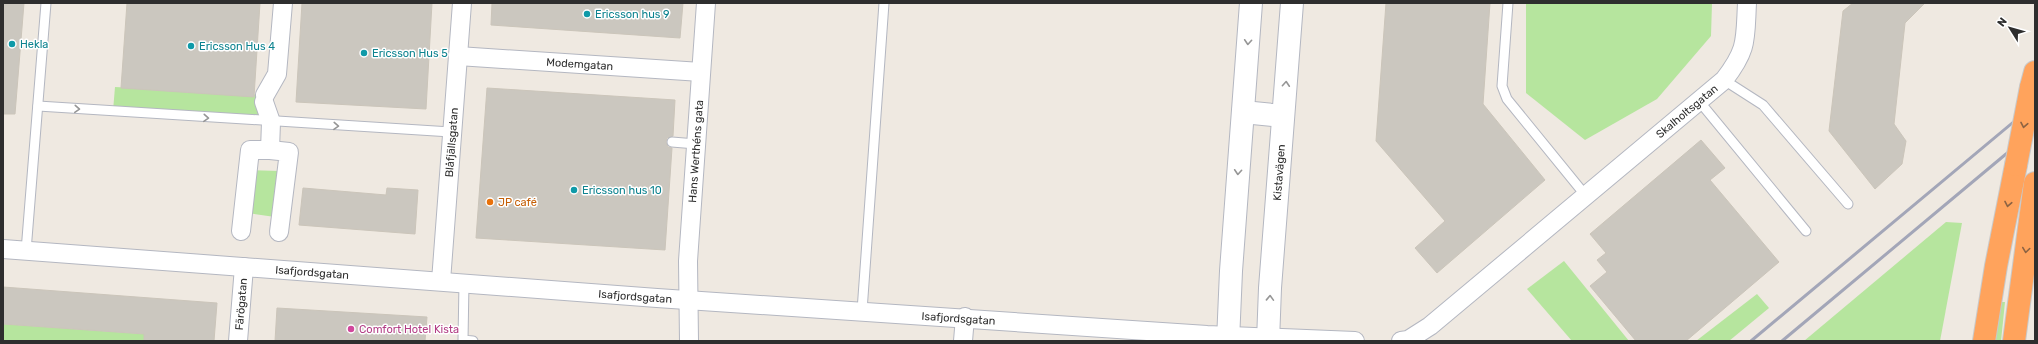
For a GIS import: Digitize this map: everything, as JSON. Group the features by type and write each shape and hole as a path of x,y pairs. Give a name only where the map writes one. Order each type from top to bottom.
{"highway":[{"path":"1984,341 1996,266 2033,80"},
{"path":"2014,341 2035,184"}],"street":[{"path":"270,150 271,122 264,98 277,74 283,3"},
{"name":"Blåfjällsgatan","path":"441,281 462,3"},
{"name":"Hans Werthéns gata","path":"689,341 690,300 688,261 706,3"},
{"path":"1229,338 1231,271 1251,3"},
{"name":"Kistavägen","path":"1268,339 1292,3"},
{"name":"Skalholtsgatan","path":"1401,341 1408,341 1430,326 1724,80 1737,63 1745,46 1747,3"},
{"name":"Modemgatan","path":"458,56 701,72"},
{"path":"1243,112 1283,116"},
{"path":"241,231 250,150 270,150 289,152 279,232"},
{"name":"Isafjordsgatan","path":"3,249 690,300 964,318 1229,338 1268,339"},
{"name":"Färögatan","path":"238,341 244,267"},
{"path":"963,341 964,318"},
{"path":"1268,339 1355,341"}],"lane":[{"path":"26,251 46,3"},
{"path":"862,311 884,3"},
{"path":"1508,3 1502,86 1507,99 1586,196"},
{"path":"1724,80 1763,106 1848,204"},
{"path":"1699,101 1806,231"},
{"path":"38,106 271,122 452,132"},
{"path":"672,142 696,144"},
{"path":"464,283 463,340 473,341"}],"green space":[{"path":"1526,3 1712,3 1711,36 1657,99 1585,140 1526,93"},
{"path":"115,87 265,95 271,122 113,111"},
{"path":"250,170 280,171 275,217 248,213"},
{"path":"1946,222 1962,223 1940,341 1804,341"},
{"path":"1564,261 1629,341 1572,341 1527,289"},
{"path":"1757,294 1769,308 1729,341 1696,341"},
{"path":"2000,302 2005,302 2001,341 1994,341"},
{"path":"3,324 144,334 144,341 3,341"}],"building":[{"name":"Hekla","path":"3,3 24,3 15,114 3,114"},
{"name":"Ericsson Hus 4","path":"127,3 260,3 254,97 121,88"},
{"name":"Ericsson Hus 5","path":"302,3 432,3 426,109 296,102"},
{"name":"Ericsson hus 9","path":"492,3 683,3 680,38 491,25"},
{"path":"1386,3 1490,3 1483,104 1545,180 1437,273 1415,248 1445,221 1376,141"},
{"path":"1853,3 1925,3 1905,23 1894,124 1906,141 1902,164 1875,189 1829,131 1843,11"},
{"name":"Ericsson hus 10","path":"487,88 675,100 673,136 667,138 666,142 668,147 672,148 665,250 476,238"},
{"path":"1701,140 1725,168 1710,180 1779,262 1686,341 1636,341 1590,286 1607,272 1597,260 1606,253 1590,234"},
{"path":"303,188 386,195 387,188 418,190 415,234 299,225"},
{"path":"3,287 217,303 214,341 144,341 144,334 3,324"},
{"name":"Comfort Hotel Kista","path":"277,308 427,317 425,341 275,341"}],"railway":[{"path":"1751,341 2035,104"},
{"path":"1782,341 2006,154 2035,132"}],"place":[{"name":"Ericsson hus 9","path":"587,14"},
{"name":"Hekla","path":"12,44"},
{"name":"Ericsson Hus 4","path":"191,46"},
{"name":"Ericsson Hus 5","path":"364,53"},
{"name":"Ericsson hus 10","path":"574,190"},
{"name":"JP café","path":"490,202"},
{"name":"Comfort Hotel Kista","path":"351,329"}]}
